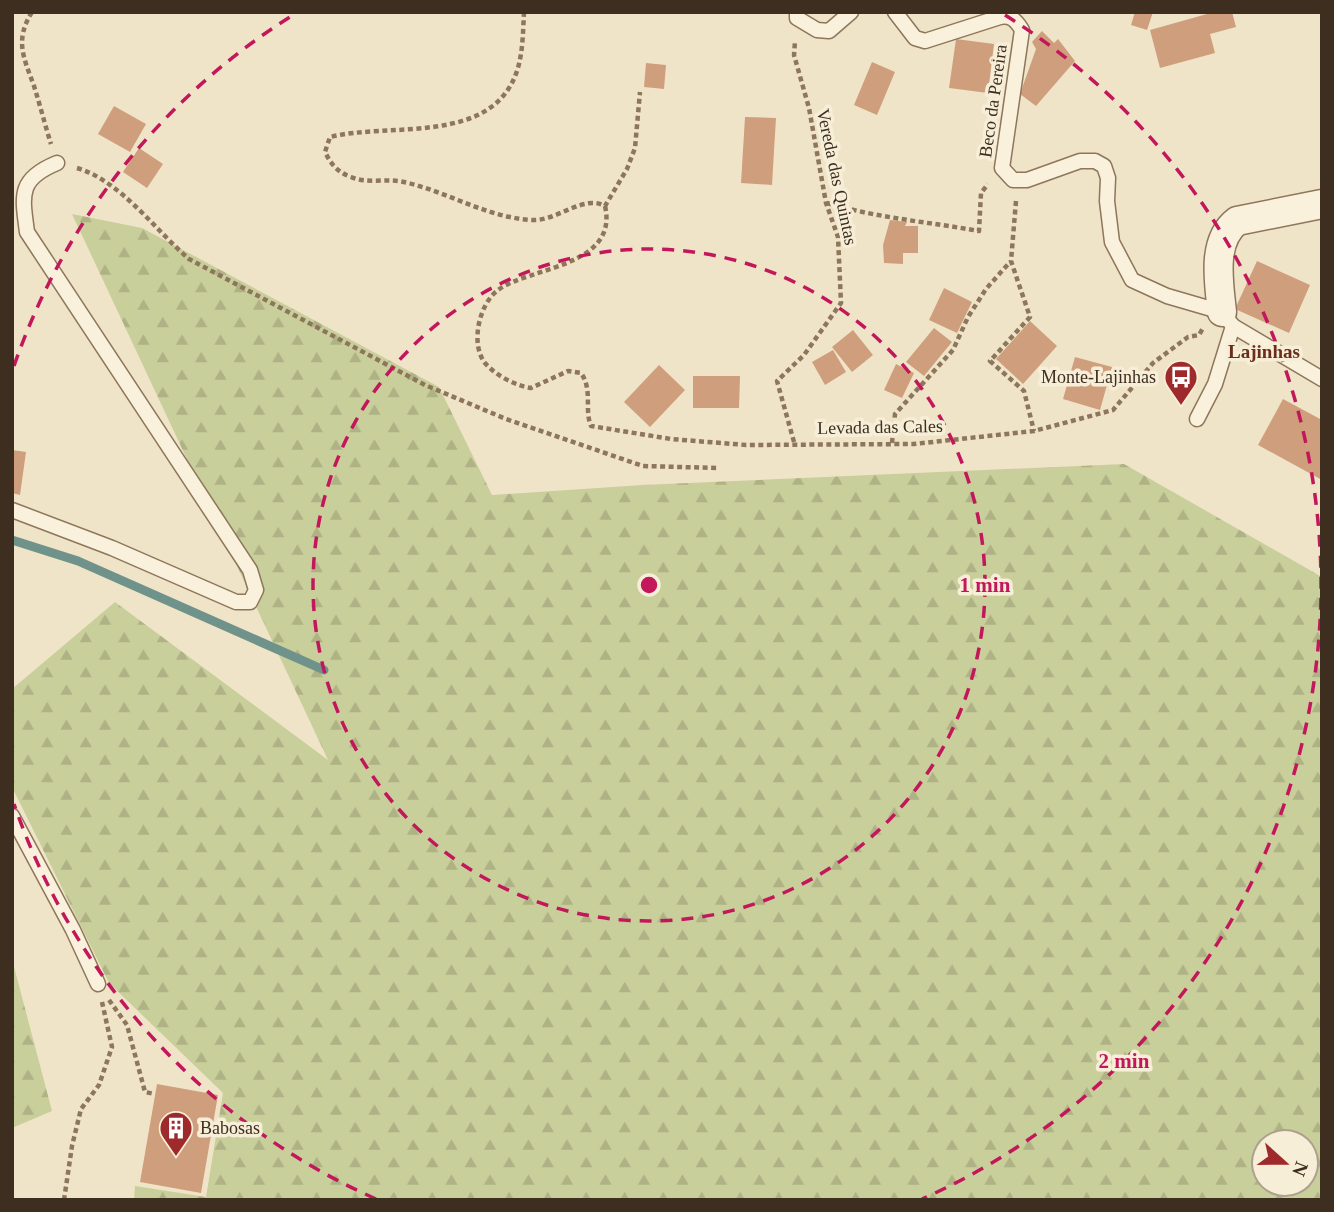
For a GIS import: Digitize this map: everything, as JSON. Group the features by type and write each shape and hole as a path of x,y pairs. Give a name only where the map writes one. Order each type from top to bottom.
{"street":[{"path":"1228,319 1219,258 1222,242 1230,227 1250,218 1322,204"}],"lane":[{"path":"797,15 817,30 829,31 851,12"},
{"name":"Beco da Pereira","path":"894,12 915,38 925,41 1000,17 1011,17 1018,22 1022,30 1002,168 1013,180 1019,181"},
{"path":"1019,181 1080,161 1095,161 1104,166 1108,178 1107,201 1112,242 1132,280 1228,319 1322,379"},
{"path":"12,510 112,548 236,602 250,602 256,590 250,570 27,232 22,200 26,183 42,169 57,163"},
{"path":"1197,419 1215,384 1228,319"},
{"path":"12,816 73,930 98,984"}],"path":[{"path":"32,12 21,40 22,61 33,82 57,163 82,170 133,202 160,234 189,260 425,385 506,419 643,466 718,468"},
{"path":"524,12 517,71 497,103 464,121 330,137 325,152 332,166 352,178 401,181 500,215 535,220 562,214 586,203 598,202 605,206 627,169 635,148 640,92"},
{"name":"Vereda das Quintas","path":"794,442 776,381 804,355 841,303 838,237 826,203 809,108 794,55 797,15"},
{"path":"826,203 865,214 937,222 979,231 981,193 991,181"},
{"path":"1019,181 1011,261 1030,317 990,361 1024,391 1034,431"},
{"name":"Levada das Cales","path":"605,206 607,217 602,234 586,252 567,264 499,289 487,300 479,321 478,346 484,362 522,387 531,388 568,371 581,373 587,381 588,417 591,426 670,439 746,445 794,442 892,443 1034,431 1113,410 1153,363 1188,337"},
{"path":"892,443 895,414 953,349 974,308 1011,261"},
{"path":"98,984 127,1025 145,1092 155,1094"},
{"path":"64,1200 81,1109 99,1085 112,1046 98,984"}],"green space":[{"path":"72,214 142,228 439,387 492,495 642,485 1124,464 1322,577 1322,1200 134,1200 135,1186 206,1197 223,1093 109,983 12,787 12,689 115,602 328,760"},
{"path":"12,959 52,1111 12,1128"}],"building":[{"path":"1135,12 1153,12 1147,30 1131,25"},
{"path":"1214,12 1232,12 1236,27 1210,34 1215,53 1160,68 1150,30"},
{"path":"1042,31 1054,43 1058,39 1075,61 1036,106 1020,94 1036,49 1032,42"},
{"path":"956,39 994,44 988,93 949,88"},
{"path":"872,62 895,72 877,115 854,105"},
{"path":"646,63 666,65 664,89 644,87"},
{"path":"114,106 146,124 130,152 98,134"},
{"path":"745,117 776,118 772,185 741,183"},
{"path":"139,148 163,164 147,188 123,172"},
{"path":"890,220 907,222 905,226 918,226 918,253 903,253 903,264 884,263 883,245"},
{"path":"1257,261 1310,285 1289,333 1235,309"},
{"path":"944,288 972,302 957,333 929,320"},
{"path":"1030,321 1057,346 1023,384 996,359"},
{"path":"934,328 952,342 924,376 906,362"},
{"path":"853,330 873,355 852,372 832,347"},
{"path":"833,350 846,372 825,385 812,362"},
{"path":"1075,357 1112,367 1100,410 1063,399"},
{"path":"896,364 914,373 902,398 884,390"},
{"path":"659,365 685,390 650,427 624,402"},
{"path":"693,376 740,376 739,408 693,408"},
{"path":"1283,399 1322,420 1322,480 1258,445"},
{"path":"12,450 26,452 20,495 12,493"},
{"name":"Babosas","path":"157,1084 218,1095 201,1193 140,1182"}],"waterway":[{"path":"12,540 78,561 324,670"}],"place":[{"name":"Monte-Lajinhas","path":"1181,407"},
{"name":"Babosas","path":"176,1158"}],"district":[{"name":"Lajinhas","path":"1264,351"}]}
